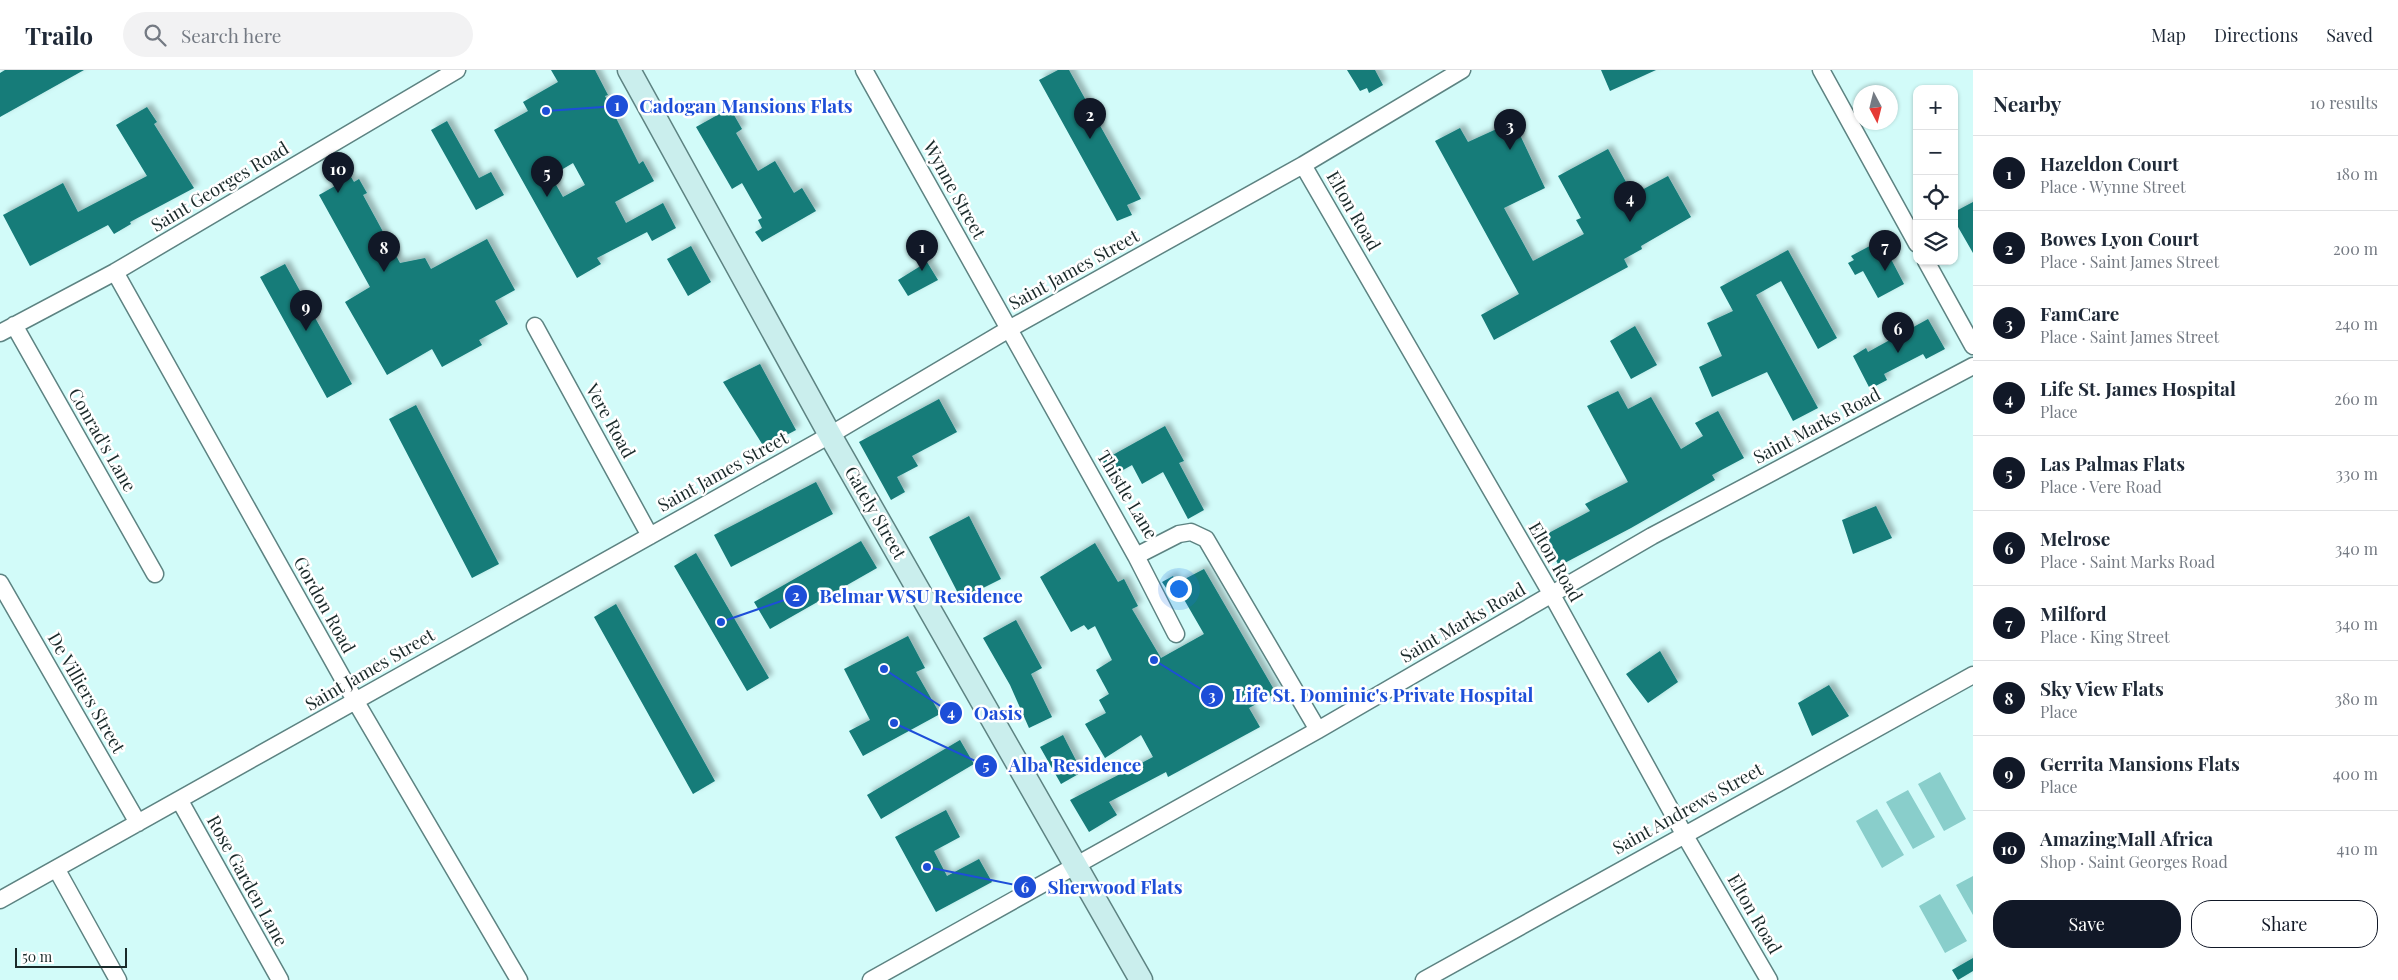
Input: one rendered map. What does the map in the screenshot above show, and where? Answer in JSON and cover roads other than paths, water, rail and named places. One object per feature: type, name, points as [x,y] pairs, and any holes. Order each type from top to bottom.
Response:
[{"type":"street","name":"Saint Georges Road","points":[[7,329],[115,272],[457,70]]},
{"type":"street","name":"Gately Street","points":[[628,70],[830,434],[1141,980]]},
{"type":"street","name":"Wynne Street","points":[[864,70],[1009,329]]},
{"type":"street","name":"Saint James Street","points":[[0,900],[180,801],[830,434],[1009,329],[1303,165],[1461,70]]},
{"type":"street","points":[[1821,70],[1913,237]]},
{"type":"street","name":"Elton Road","points":[[1303,165],[1552,595],[1684,834],[1769,980]]},
{"type":"street","points":[[1928,265],[1973,346]]},
{"type":"street","name":"Gordon Road","points":[[115,272],[356,702],[519,980]]},
{"type":"street","name":"Vere Road","points":[[535,326],[650,536]]},
{"type":"street","name":"Conrad's Lane","points":[[7,329],[155,574]]},
{"type":"street","name":"Thistle Lane","points":[[1009,329],[1136,556],[1179,534],[1191,532],[1206,539],[1318,730]]},
{"type":"street","name":"Saint Marks Road","points":[[871,980],[1318,730],[1652,536],[1973,366]]},
{"type":"street","points":[[1136,556],[1176,634]]},
{"type":"street","name":"De Villiers Street","points":[[0,583],[138,823]]},
{"type":"street","name":"Saint Andrews Street","points":[[1424,980],[1973,674]]},
{"type":"street","name":"Rose Garden Lane","points":[[180,801],[280,980]]},
{"type":"street","points":[[57,870],[118,980]]},
{"type":"place","name":"Cadogan Mansions Flats","points":[[546,111]]},
{"type":"place","name":"Bowes Lyon Court","points":[[1090,139]]},
{"type":"place","name":"FamCare","points":[[1510,150]]},
{"type":"place","name":"AmazingMall Africa","points":[[338,193]]},
{"type":"place","name":"Las Palmas Flats","points":[[547,197]]},
{"type":"place","name":"Life St. James Hospital","points":[[1630,222]]},
{"type":"place","name":"Hazeldon Court","points":[[922,271]]},
{"type":"place","name":"Milford","points":[[1885,271]]},
{"type":"place","name":"Sky View Flats","points":[[384,272]]},
{"type":"place","name":"Gerrita Mansions Flats","points":[[306,331]]},
{"type":"place","name":"Melrose","points":[[1898,353]]},
{"type":"place","name":"Belmar WSU Residence","points":[[721,622]]},
{"type":"place","name":"Life St. Dominic's Private Hospital","points":[[1154,660]]},
{"type":"place","name":"Oasis","points":[[884,669]]},
{"type":"place","name":"Alba Residence","points":[[894,723]]},
{"type":"place","name":"Sherwood Flats","points":[[927,867]]}]
